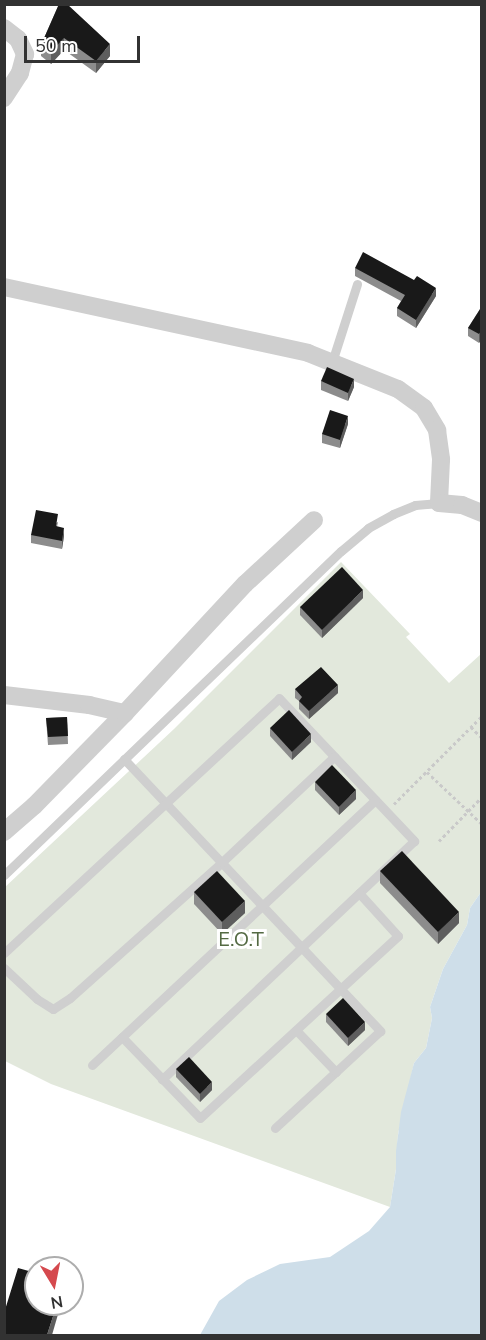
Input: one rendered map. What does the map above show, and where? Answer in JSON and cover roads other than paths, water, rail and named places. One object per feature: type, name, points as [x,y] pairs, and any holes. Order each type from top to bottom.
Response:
[{"type":"street","points":[[4,28],[18,39],[25,54],[20,73],[4,98]]},
{"type":"street","points":[[4,287],[269,344],[332,362],[398,389],[429,413],[440,445],[439,503],[467,506],[482,513]]},
{"type":"street","points":[[4,832],[28,812],[125,713],[232,597],[314,520]]},
{"type":"street","points":[[4,695],[89,705],[125,713]]},
{"type":"lane","points":[[332,362],[357,285]]},
{"type":"lane","points":[[4,875],[323,567],[368,528],[409,506],[439,503]]},
{"type":"lane","points":[[4,953],[279,698],[414,841],[162,1079]]},
{"type":"lane","points":[[4,968],[36,999],[53,1009],[70,998],[222,862],[334,757]]},
{"type":"lane","points":[[124,759],[380,1031],[275,1128]]},
{"type":"lane","points":[[92,1065],[375,800]]},
{"type":"lane","points":[[122,1037],[200,1118],[398,936],[359,893]]},
{"type":"lane","points":[[296,1030],[336,1072]]},
{"type":"park label","name":"E.O.T","points":[[241,939]]}]
